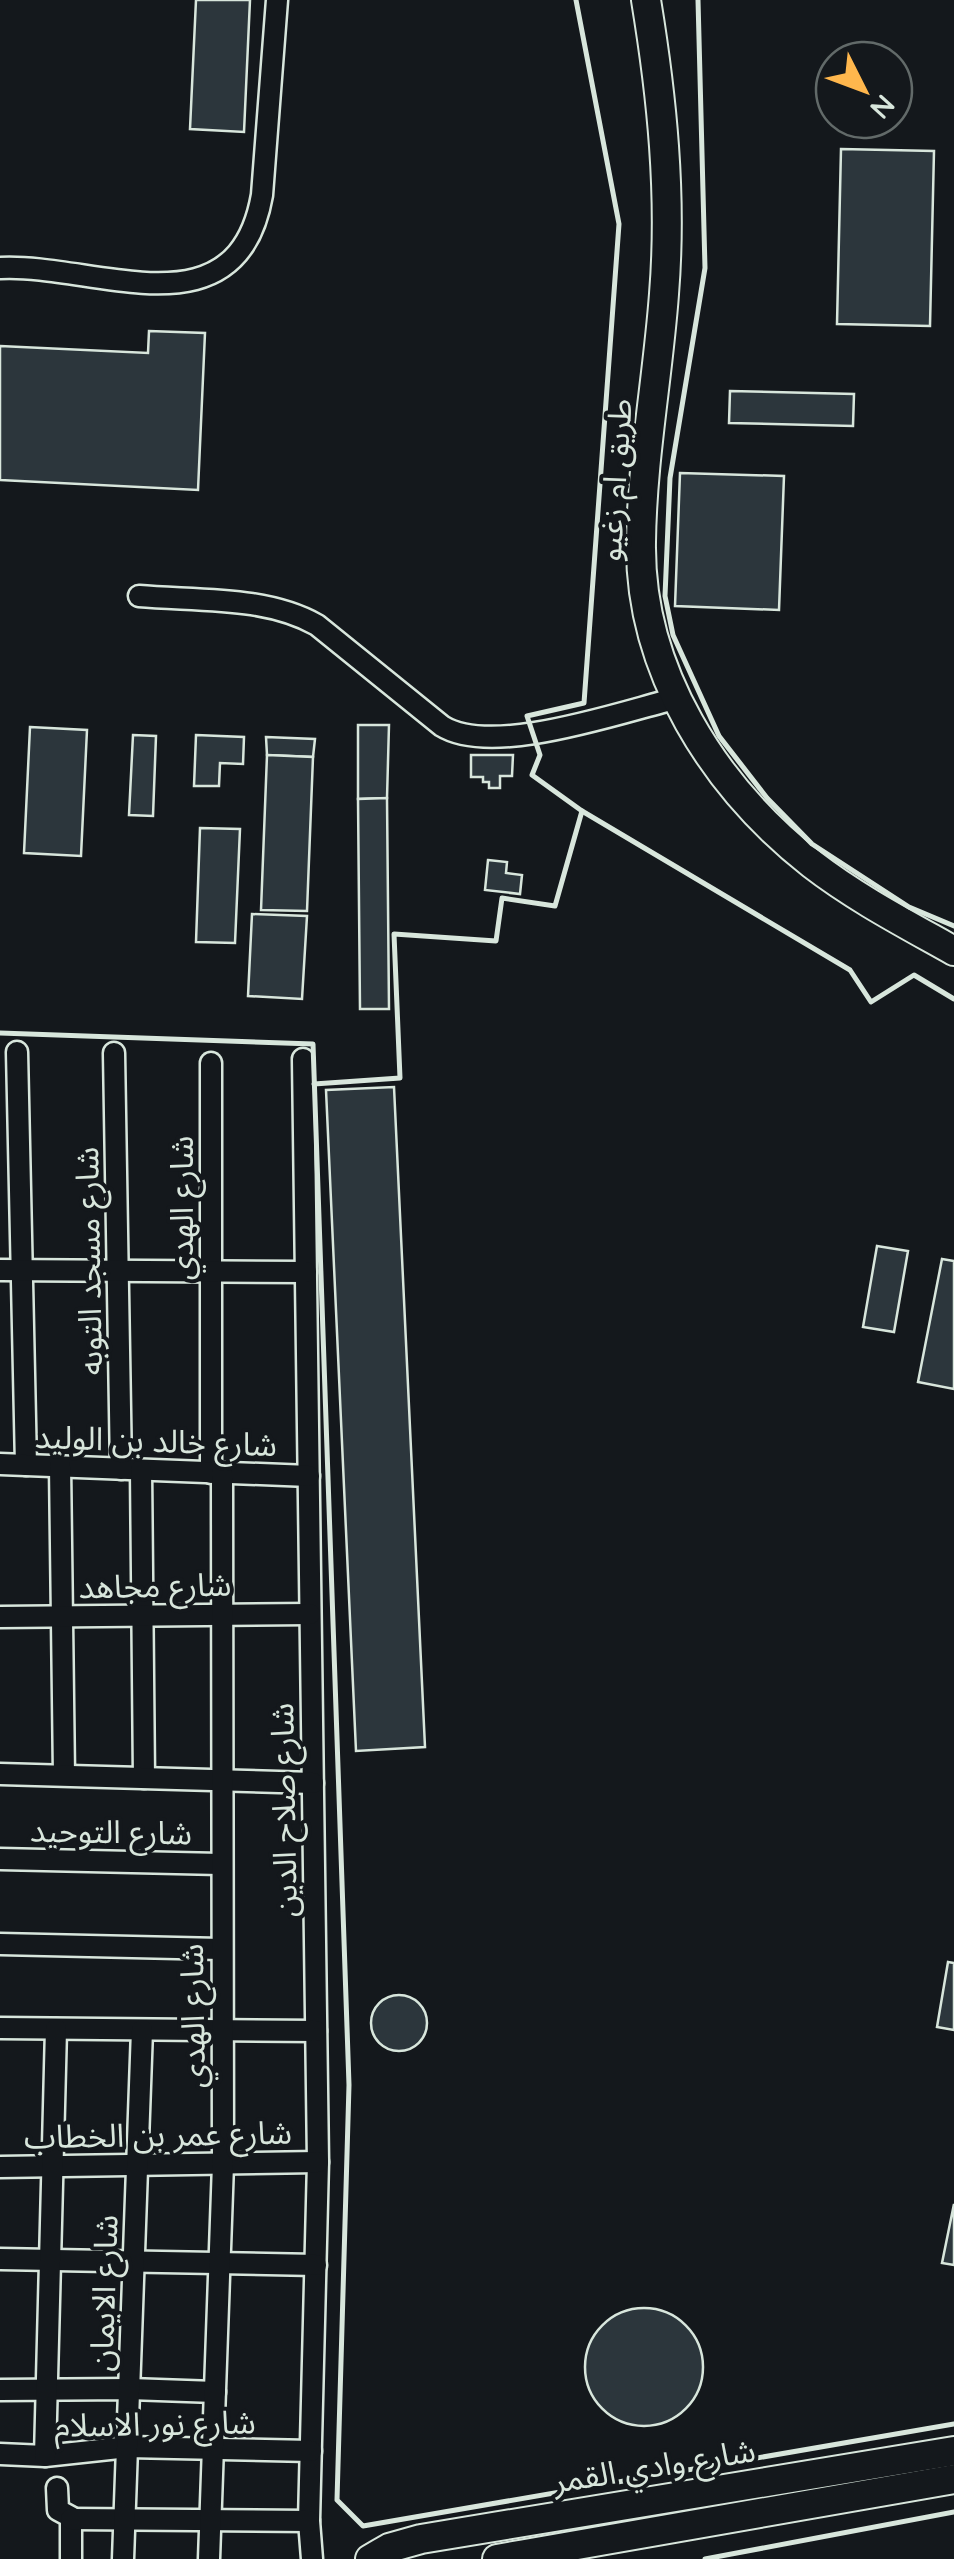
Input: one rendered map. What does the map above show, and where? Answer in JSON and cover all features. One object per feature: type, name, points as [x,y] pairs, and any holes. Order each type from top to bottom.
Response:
[{"type":"main road","name":"طريق ام زغيو","points":[[646,0],[661,92],[667,191],[665,290],[641,543],[644,596],[656,648],[674,699],[712,760],[759,815],[812,864],[872,905],[954,952]]},
{"type":"main road","name":"شارع وادي القمر","points":[[370,2559],[389,2548],[421,2539],[954,2451]]},
{"type":"main road","name":"شارع وادي القمر","points":[[497,2559],[954,2479]]},
{"type":"street","points":[[0,268],[35,268],[165,286],[211,274],[237,254],[254,226],[262,195],[277,0]]},
{"type":"street","points":[[140,596],[270,607],[301,616],[442,726],[466,736],[518,737],[674,699]]},
{"type":"street","points":[[17,1052],[26,1465]]},
{"type":"street","name":"شارع مسجد التوبه","points":[[114,1053],[118,1271],[142,1616],[144,1778]]},
{"type":"street","name":"شارع صلاح الدين","points":[[303,1060],[318,2162],[308,2521],[312,2559]]},
{"type":"street","name":"شارع الهدي","points":[[208,2559],[223,2164],[222,1614],[211,1272],[210,1064]]},
{"type":"street","points":[[0,1270],[306,1272]]},
{"type":"street","name":"شارع خالد بن الوليد","points":[[0,1464],[309,1476]]},
{"type":"street","points":[[60,1466],[64,1775]]},
{"type":"street","name":"شارع مجاهد","points":[[0,1617],[310,1614]]},
{"type":"street","points":[[0,1774],[313,1783]]},
{"type":"street","name":"شارع التوحيد","points":[[0,1858],[220,1864]]},
{"type":"street","points":[[0,1944],[221,1949]]},
{"type":"street","points":[[0,2028],[316,2031]]},
{"type":"street","points":[[46,2456],[56,2029]]},
{"type":"street","name":"شارع الايمان","points":[[123,2559],[142,2030]]},
{"type":"street","name":"شارع عمر بن الخطاب","points":[[0,2167],[318,2162]]},
{"type":"street","points":[[0,2259],[316,2265]]},
{"type":"street","points":[[0,2390],[215,2392]]},
{"type":"street","name":"شارع نور الاسلام","points":[[0,2454],[46,2456],[128,2447],[310,2451]]},
{"type":"street","points":[[57,2488],[58,2510],[71,2519],[71,2559]]},
{"type":"street","points":[[71,2519],[308,2521]]},
{"type":"building","points":[[196,0],[250,0],[244,132],[190,129]]},
{"type":"building","points":[[841,149],[934,151],[930,326],[837,324]]},
{"type":"building","points":[[149,331],[205,333],[198,490],[0,480],[0,346],[148,353]]},
{"type":"building","points":[[730,391],[854,394],[853,426],[729,423]]},
{"type":"building","points":[[680,473],[784,476],[779,610],[675,606]]},
{"type":"building","points":[[358,725],[389,725],[387,798],[358,799]]},
{"type":"building","points":[[30,727],[87,730],[81,856],[24,853]]},
{"type":"building","points":[[133,735],[156,736],[153,816],[129,815]]},
{"type":"building","points":[[196,735],[244,737],[243,764],[220,763],[219,786],[194,786]]},
{"type":"building","points":[[266,737],[315,739],[313,757],[267,755]]},
{"type":"building","points":[[267,755],[313,757],[307,911],[261,910]]},
{"type":"building","points":[[471,755],[513,755],[512,776],[500,776],[500,788],[489,788],[483,777],[471,777]]},
{"type":"building","points":[[387,798],[389,1009],[360,1009],[358,799]]},
{"type":"building","points":[[200,828],[240,829],[235,943],[196,942]]},
{"type":"building","points":[[488,860],[507,862],[506,873],[522,875],[520,894],[485,890]]},
{"type":"building","points":[[252,914],[307,916],[302,999],[248,996]]},
{"type":"building","points":[[394,1087],[425,1747],[356,1751],[326,1090]]},
{"type":"building","points":[[877,1246],[908,1251],[894,1332],[863,1327]]},
{"type":"building","points":[[942,1259],[954,1261],[954,1389],[918,1382]]},
{"type":"building","points":[[948,1962],[954,1963],[954,2030],[937,2027]]},
{"type":"building","points":[[399,1995],[419,2003],[427,2023],[419,2043],[399,2051],[379,2043],[371,2023],[379,2003]]},
{"type":"building","points":[[954,2204],[954,2265],[942,2263]]},
{"type":"building","points":[[644,2308],[667,2312],[686,2325],[699,2344],[703,2367],[699,2390],[686,2409],[667,2422],[644,2426],[621,2422],[602,2409],[589,2390],[585,2367],[589,2344],[602,2325],[621,2312]]},
{"type":"wall","points":[[576,0],[619,224],[584,703],[527,716],[540,755],[532,775],[582,811],[850,970],[871,1002],[914,975],[954,999]]},
{"type":"wall","points":[[698,0],[705,268],[670,478],[665,596],[673,635],[719,736],[767,798],[812,844],[909,907],[954,926]]},
{"type":"wall","points":[[314,1084],[400,1078],[394,934],[496,941],[502,898],[555,906],[582,811]]},
{"type":"wall","points":[[0,1033],[313,1044],[349,2085],[337,2500],[363,2526],[954,2424]]},
{"type":"wall","points":[[705,2559],[954,2512]]}]
